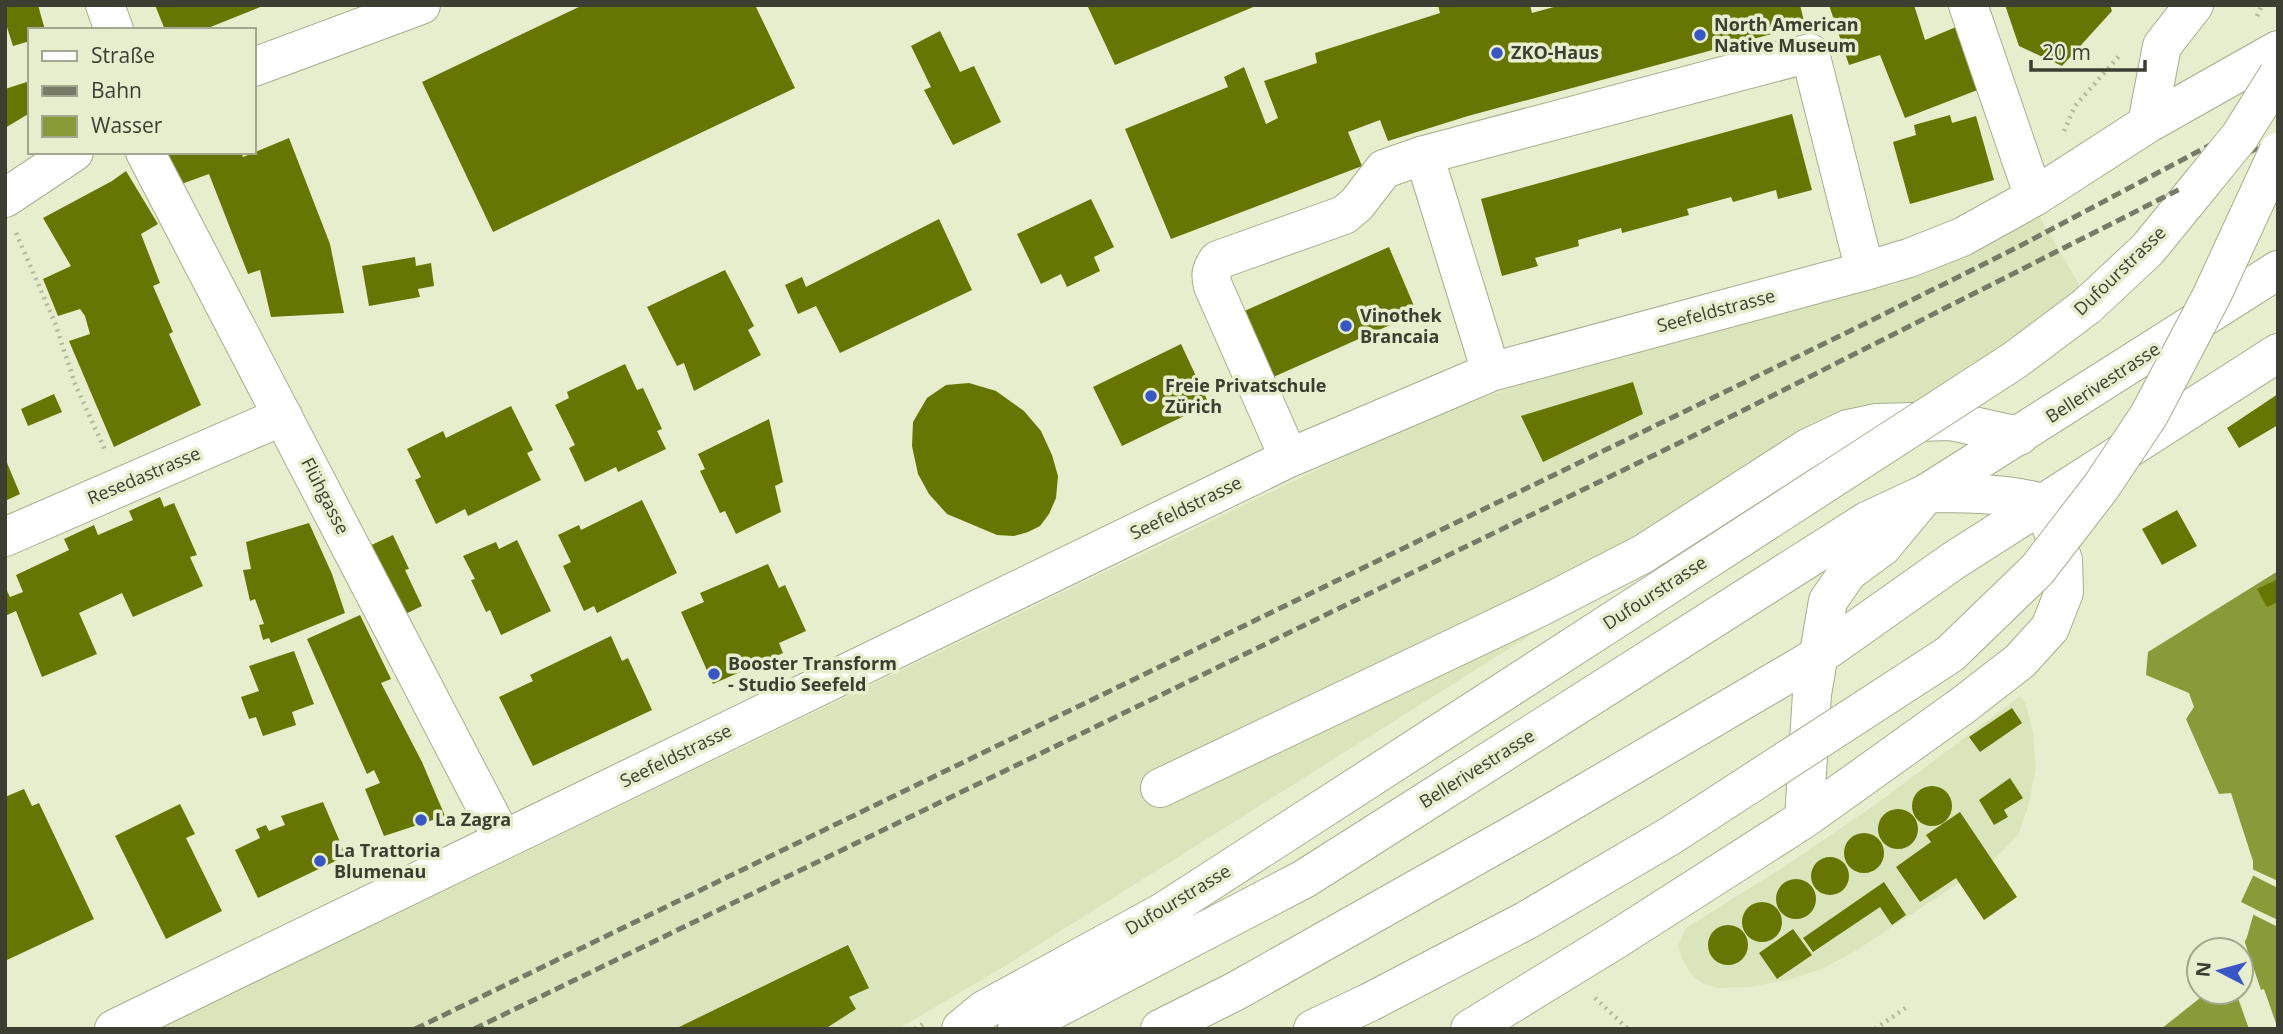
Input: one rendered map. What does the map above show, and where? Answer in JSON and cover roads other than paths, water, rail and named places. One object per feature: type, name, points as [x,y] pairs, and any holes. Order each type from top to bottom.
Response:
[{"type":"main road","points":[[106,5],[113,28]]},
{"type":"main road","points":[[256,66],[421,5]]},
{"type":"main road","points":[[1968,5],[2034,197]]},
{"type":"main road","points":[[2147,124],[2162,46],[2194,5]]},
{"type":"main road","name":"Seefeldstrasse","points":[[114,1029],[1289,458],[1492,372],[1865,271],[1909,258],[1962,237],[2034,197],[2147,124],[2278,50]]},
{"type":"main road","points":[[1289,458],[1213,286],[1210,278],[1212,268],[1218,260],[1344,215],[1357,204],[1384,169],[1424,155],[1810,53],[1865,271]]},
{"type":"main road","name":"Dufourstrasse","points":[[961,1029],[984,1010],[1163,912],[2015,360],[2087,306],[2148,248],[2240,136],[2278,75]]},
{"type":"main road","points":[[1313,1029],[1527,920],[1670,836],[1951,654],[2037,570],[2101,487],[2149,415],[2211,295],[2278,152]]},
{"type":"main road","points":[[9,210],[72,154]]},
{"type":"main road","name":"Flühgasse","points":[[146,154],[503,840]]},
{"type":"main road","points":[[1424,155],[1492,372]]},
{"type":"main road","name":"Bellerivestrasse","points":[[1017,1029],[1304,879],[1867,521],[1927,493],[2278,270]]},
{"type":"main road","points":[[1160,1029],[1234,992],[1541,819],[1820,654],[1953,561],[2278,353]]},
{"type":"main road","name":"Resedastrasse","points":[[5,537],[283,416]]},
{"type":"main road","points":[[1160,788],[1527,613],[1643,554],[1808,448],[1848,429],[1876,423],[1951,421],[2019,436]]},
{"type":"main road","name":"Bellerivestrasse","points":[[1927,493],[1990,493],[2018,496],[2043,503]]},
{"type":"main road","name":"Bellerivestrasse","points":[[1804,819],[1812,694],[1828,601],[1848,572],[1882,547],[1927,493]]},
{"type":"main road","points":[[1470,1029],[1804,819],[2020,661],[2050,628],[2064,592],[2063,561],[2043,503]]},
{"type":"water","points":[[2278,571],[2278,1029],[2161,1029],[2190,1006],[2255,1006],[2255,936],[2247,936],[2255,909],[2241,902],[2253,876],[2253,861],[2231,793],[2219,794],[2186,719],[2194,707],[2189,693],[2146,675],[2148,652]]},
{"type":"railway","points":[[415,1029],[1850,331],[2016,248],[2278,109]]},
{"type":"railway","points":[[474,1029],[1679,443],[2278,137]]},
{"type":"place","name":"North American Native Museum","points":[[1700,35]]},
{"type":"place","name":"ZKO-Haus","points":[[1497,53]]},
{"type":"place","name":"Vinothek Brancaia","points":[[1346,326]]},
{"type":"place","name":"Freie Privatschule Zürich","points":[[1151,396]]},
{"type":"place","name":"Booster Transform - Studio Seefeld","points":[[714,674]]},
{"type":"place","name":"La Zagra","points":[[421,820]]},
{"type":"place","name":"La Trattoria Blumenau","points":[[320,861]]}]
